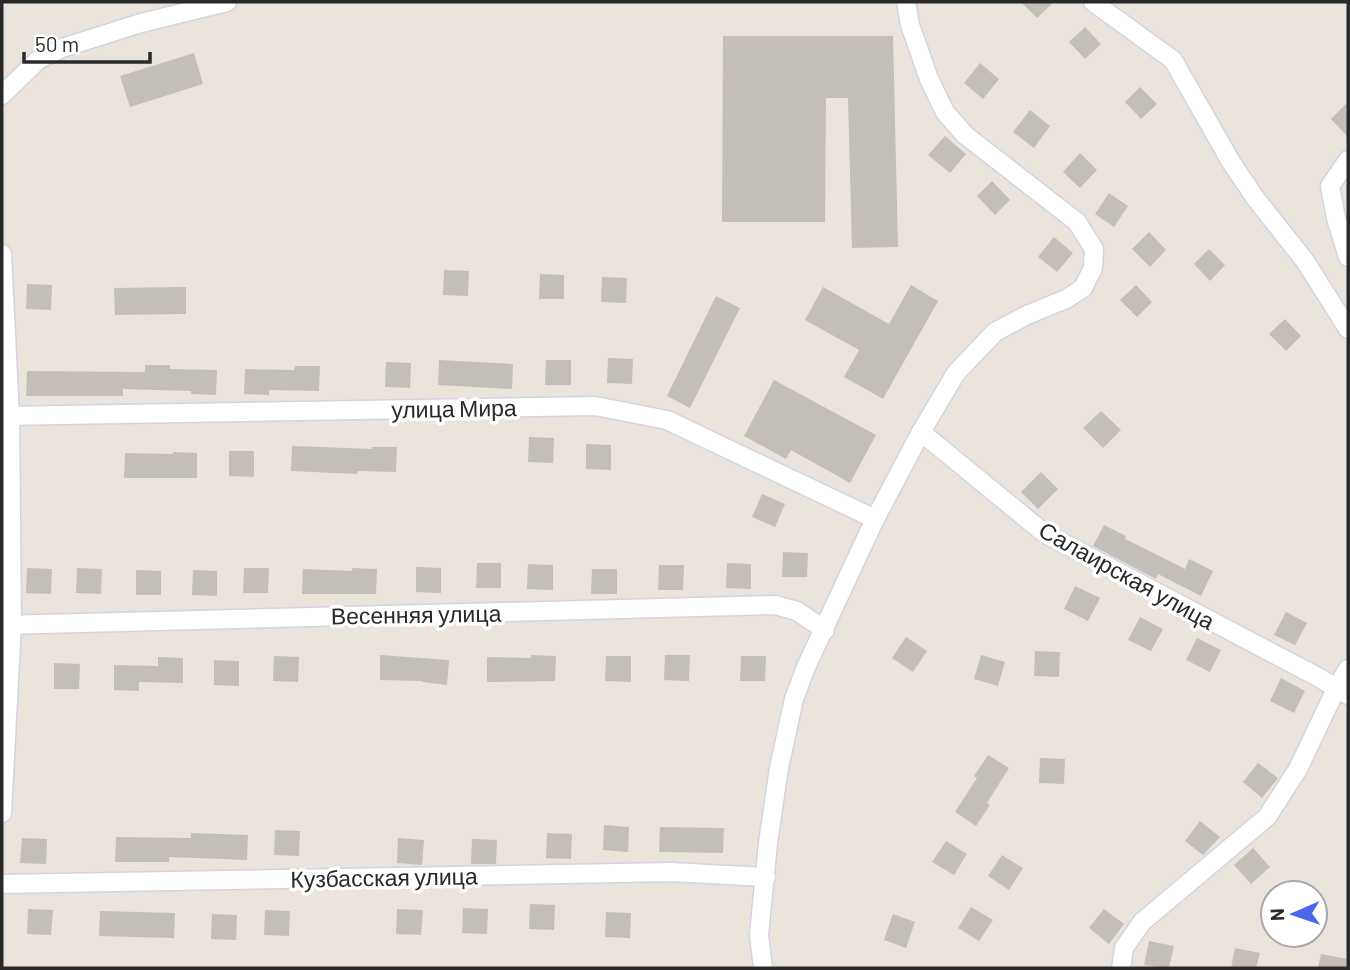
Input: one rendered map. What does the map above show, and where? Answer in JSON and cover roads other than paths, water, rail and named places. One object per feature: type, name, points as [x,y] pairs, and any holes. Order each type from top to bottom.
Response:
[{"type":"street","points":[[2,95],[38,60],[62,48],[141,23],[228,2]]},
{"type":"street","points":[[763,968],[759,935],[779,768],[794,699],[806,667],[875,519],[920,432],[956,373],[995,332],[1027,314],[1066,299],[1083,288],[1093,268],[1094,249],[1077,222],[965,135],[944,112],[910,25],[906,2]]},
{"type":"street","points":[[1094,2],[1172,60],[1243,181],[1305,261],[1348,329]]},
{"type":"street","points":[[1348,160],[1330,186],[1348,257]]},
{"type":"street","points":[[2,254],[7,625],[2,813]]},
{"type":"street","name":"улица Мира","points":[[6,416],[595,406],[667,420],[875,519]]},
{"type":"street","name":"Салаирская улица","points":[[920,432],[1044,533],[1342,692]]},
{"type":"street","name":"Весенняя улица","points":[[7,625],[775,605],[797,611],[825,629]]},
{"type":"street","points":[[1121,968],[1124,948],[1142,922],[1267,817],[1342,692],[1348,669]]},
{"type":"street","name":"Кузбасская улица","points":[[2,884],[672,872],[766,877]]}]
